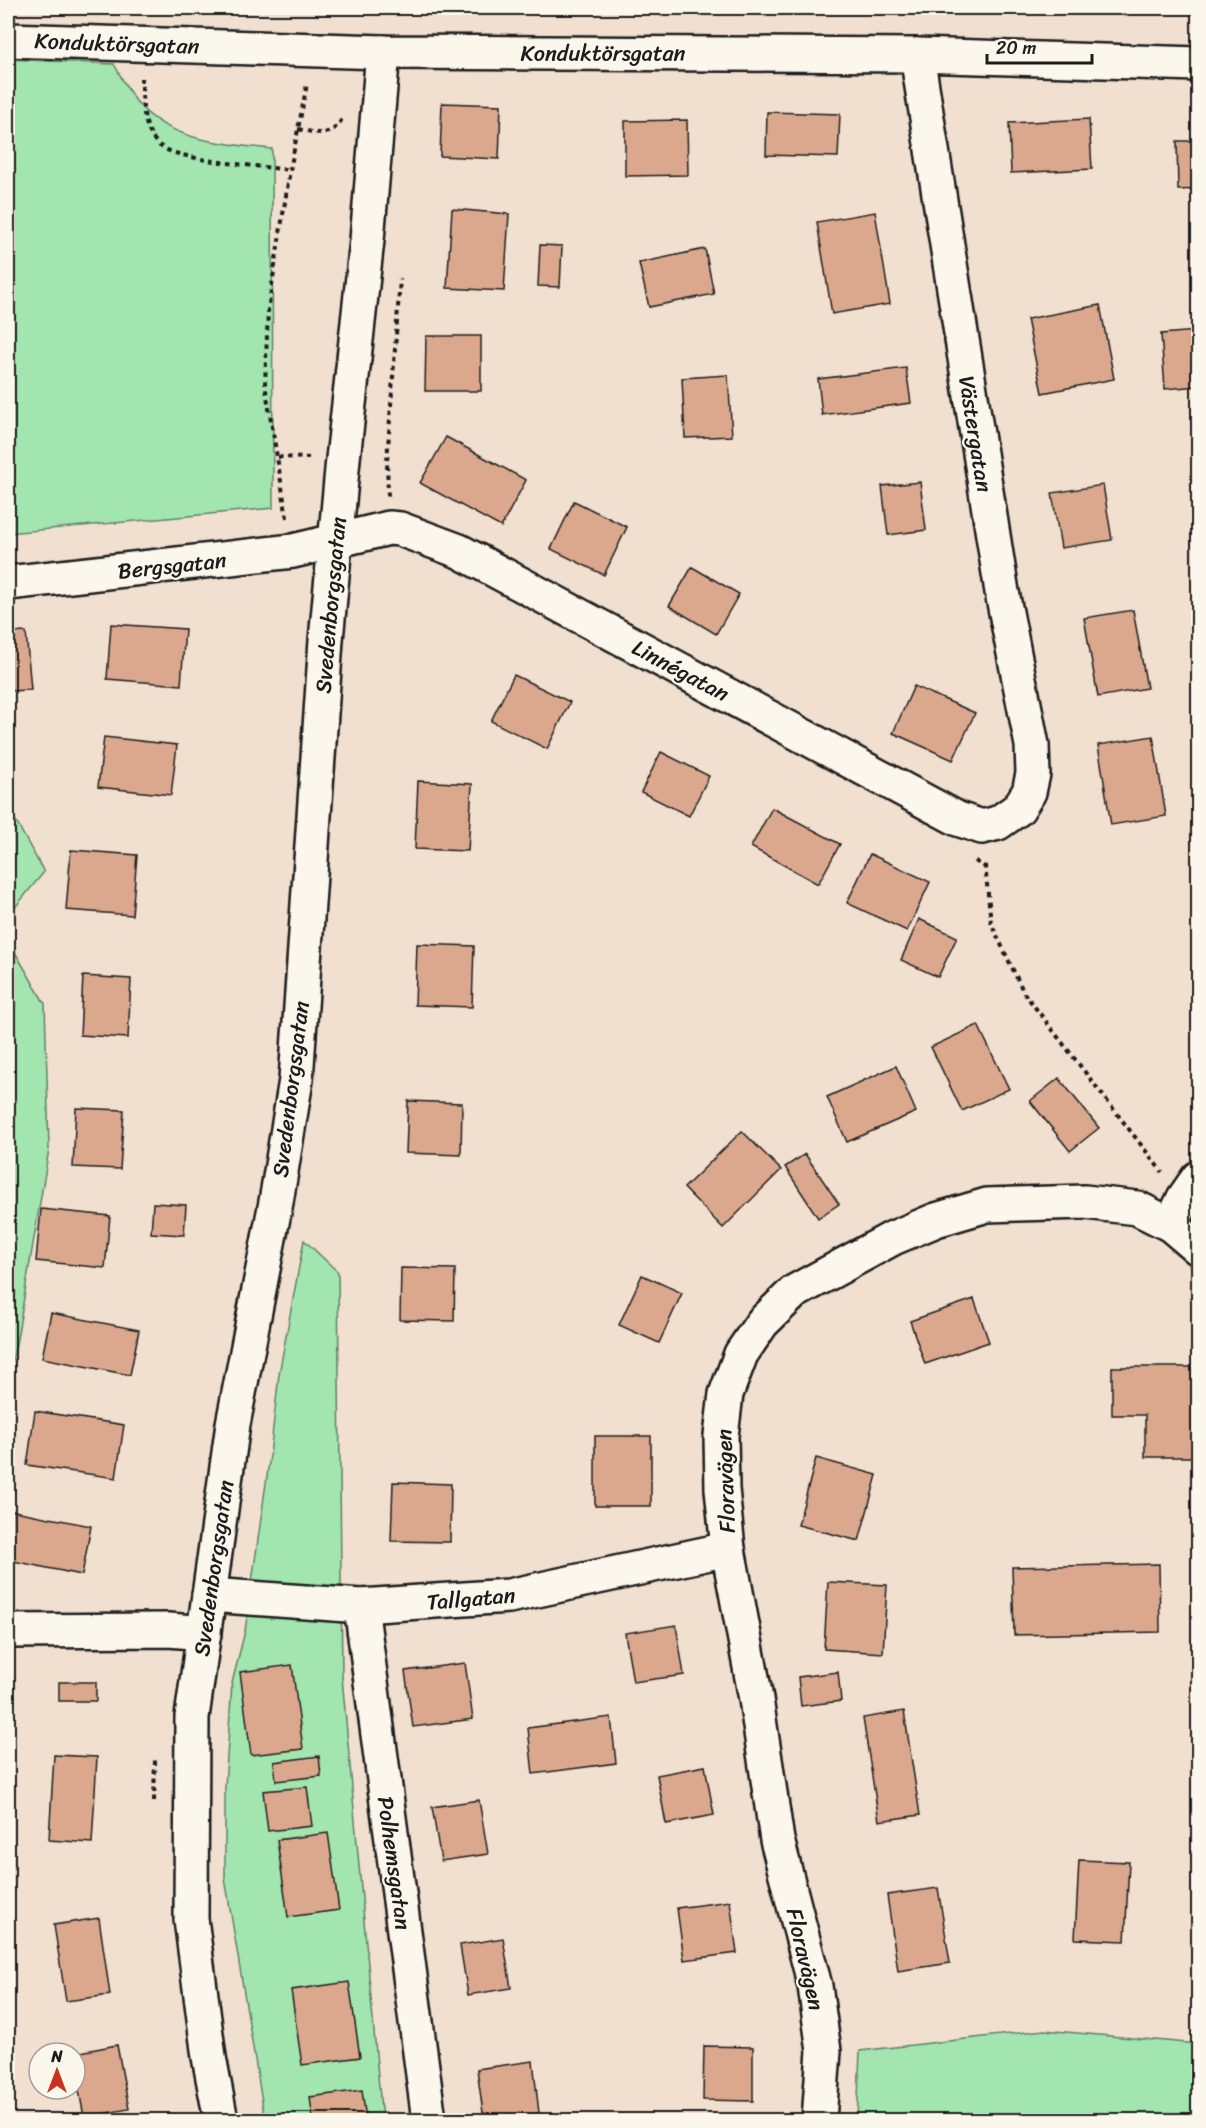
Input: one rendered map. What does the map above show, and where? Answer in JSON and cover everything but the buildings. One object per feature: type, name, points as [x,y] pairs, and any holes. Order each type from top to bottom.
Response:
[{"type":"street","name":"Konduktörsgatan","points":[[8,40],[383,52],[917,55],[1198,64]]},
{"type":"street","name":"Svedenborgsgatan","points":[[221,2121],[209,2057],[191,1919],[192,1717],[233,1424],[276,1202],[296,1080],[326,640],[343,459],[368,240],[383,52]]},
{"type":"street","name":"Västergatan","points":[[917,55],[1002,591],[1032,745],[1033,774],[1029,792],[1018,809],[998,823],[982,827]]},
{"type":"street","name":"Linnégatan","points":[[336,542],[389,528],[399,529],[459,551],[958,819],[982,827]]},
{"type":"street","name":"Bergsgatan","points":[[8,583],[293,551],[336,542]]},
{"type":"street","name":"Floravägen","points":[[819,2121],[824,2051],[815,1986],[777,1840],[756,1699],[728,1549],[722,1478],[722,1436],[726,1394],[741,1354],[762,1323],[794,1293],[893,1238],[936,1220],[987,1205],[1085,1202],[1137,1208],[1185,1201],[1198,1248]]},
{"type":"street","name":"Tallgatan","points":[[209,1595],[361,1606],[509,1596],[728,1549]]},
{"type":"street","name":"Polhemsgatan","points":[[361,1606],[429,2121]]},
{"type":"street","points":[[8,1631],[169,1630],[204,1633]]},
{"type":"path","points":[[309,77],[290,170],[268,310],[265,384],[278,457],[313,458]]},
{"type":"path","points":[[131,80],[142,80],[142,108],[145,119],[161,147],[179,156],[290,170]]},
{"type":"path","points":[[298,129],[331,132],[342,118]]},
{"type":"path","points":[[387,493],[387,461],[400,277]]},
{"type":"path","points":[[982,827],[991,923],[1024,993],[1143,1151],[1185,1201]]},
{"type":"green space","points":[[8,59],[114,64],[137,103],[154,119],[169,128],[220,143],[272,149],[273,508],[8,533]]},
{"type":"green space","points":[[8,807],[44,872],[8,916]]},
{"type":"green space","points":[[8,940],[45,1004],[49,1149],[8,1381]]},
{"type":"green space","points":[[304,1240],[338,1272],[342,1677],[382,2120],[265,2120],[225,1878],[225,1787],[232,1683],[245,1631],[279,1374]]},
{"type":"green space","points":[[1044,2030],[1198,2044],[1198,2120],[857,2120],[860,2051]]}]
